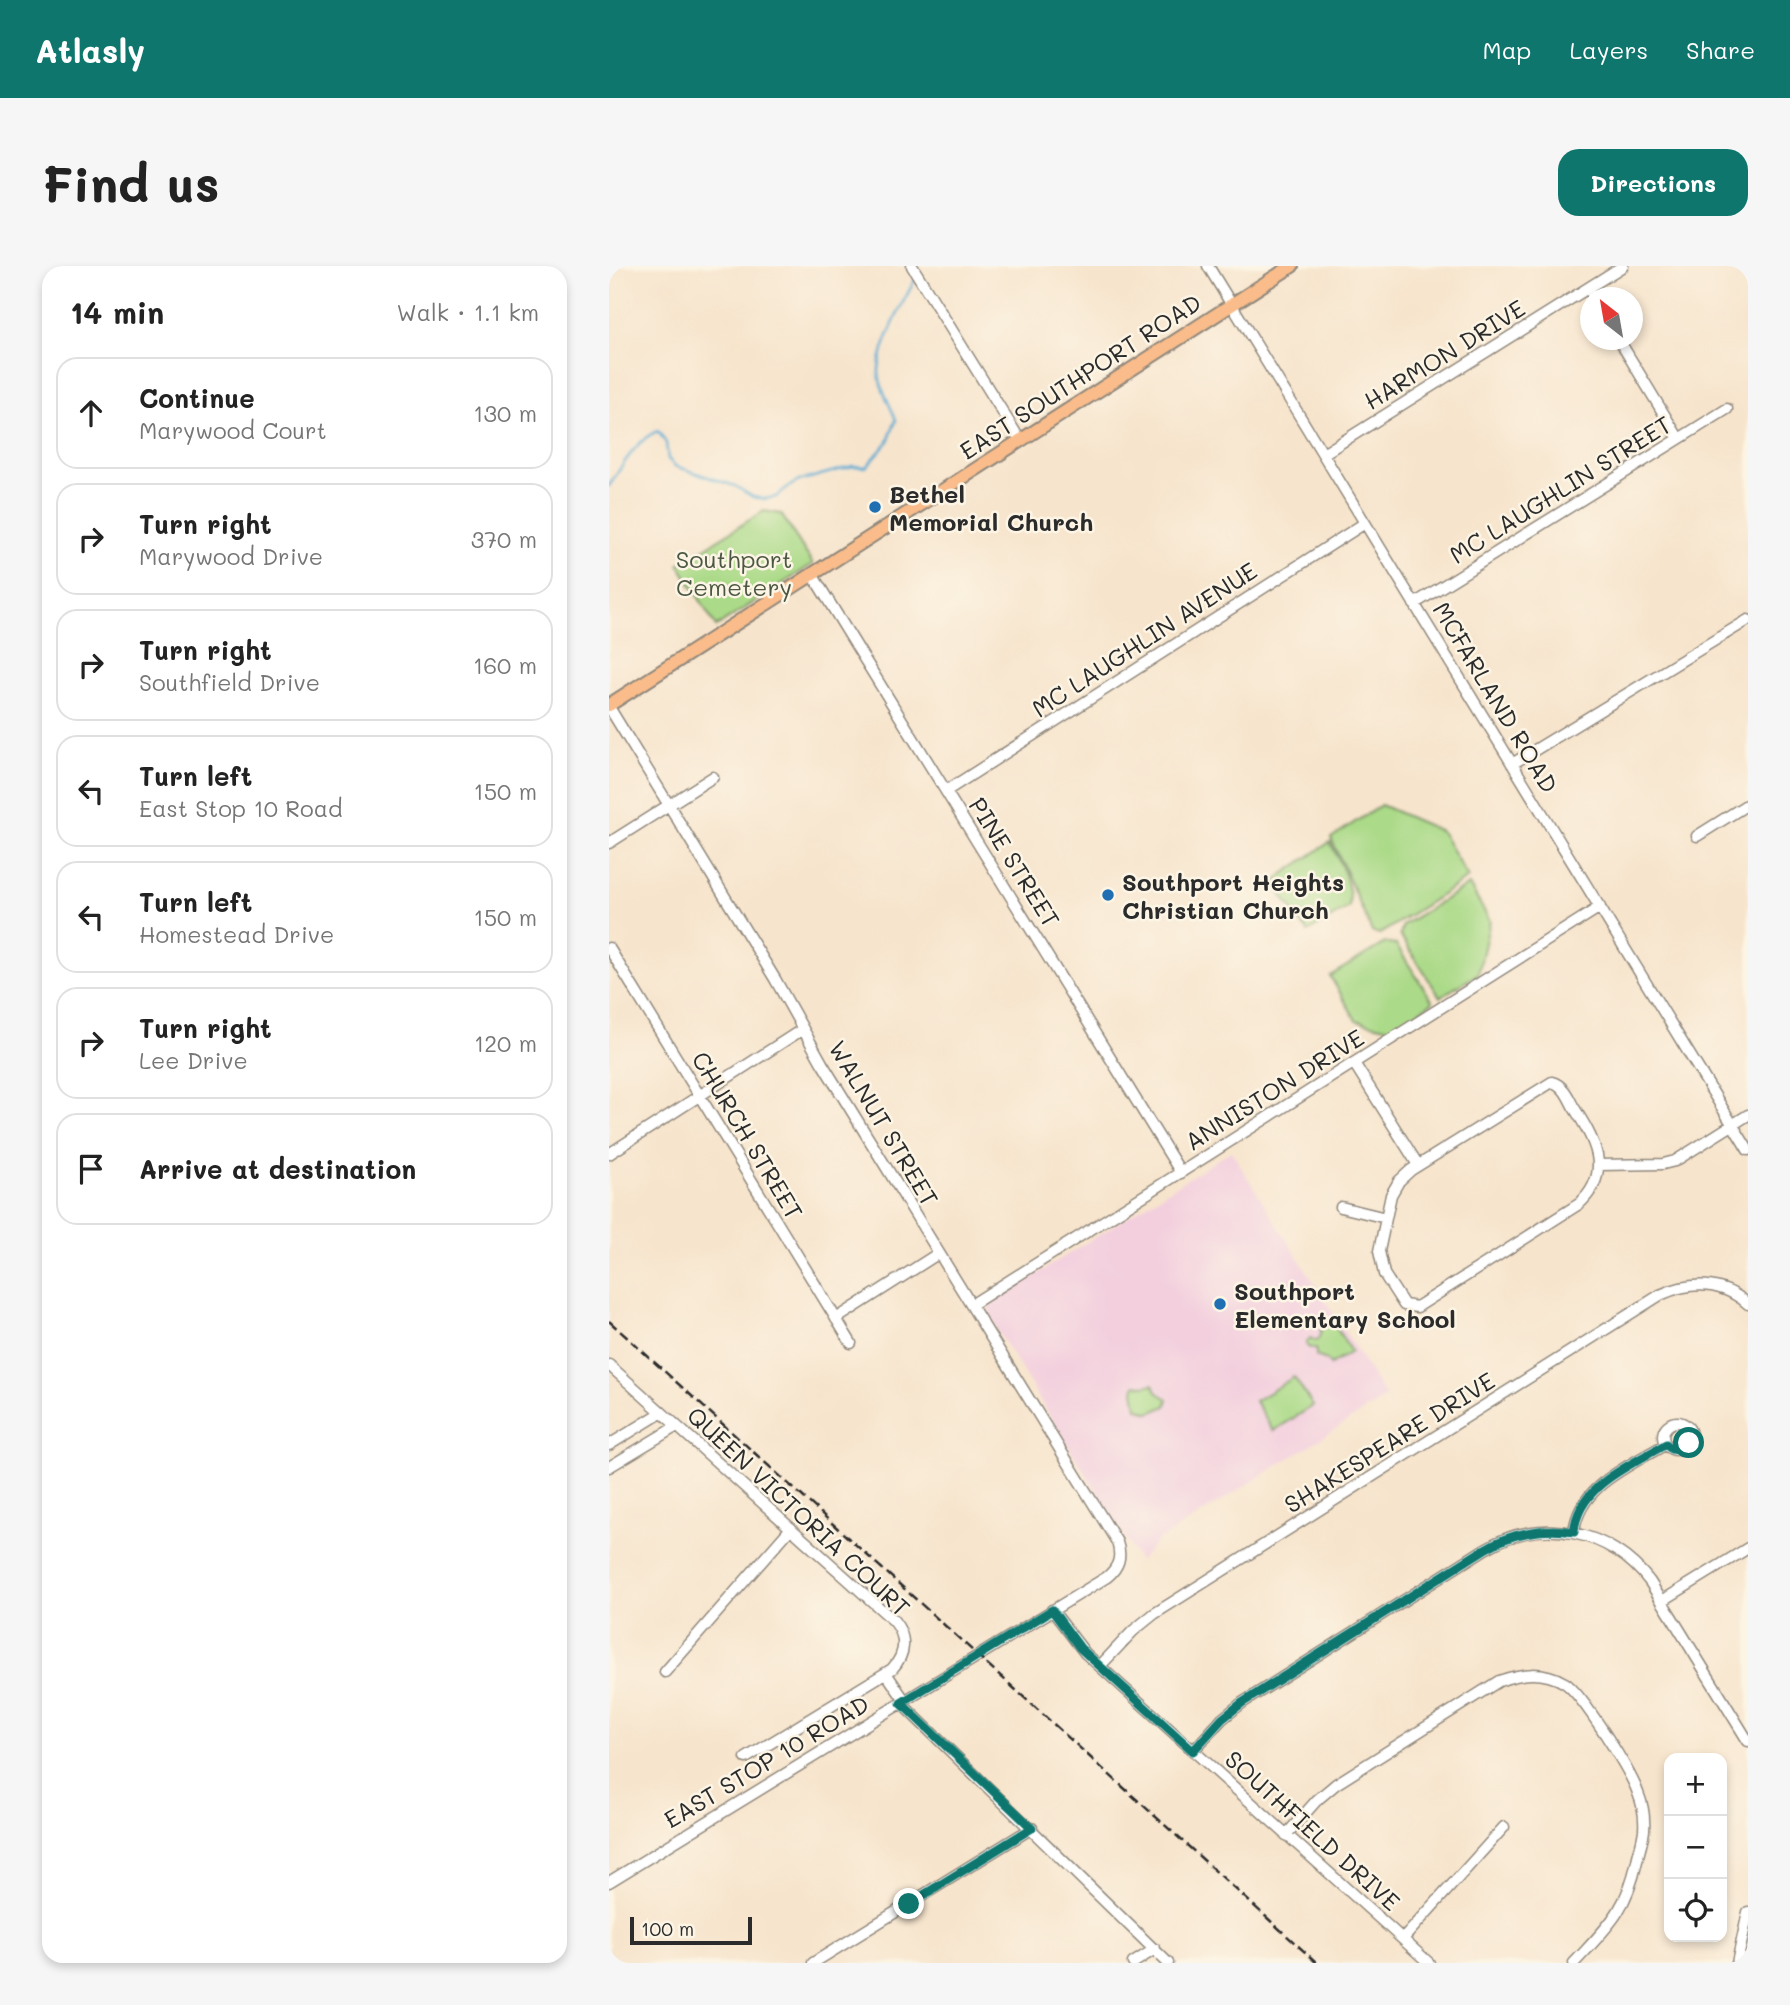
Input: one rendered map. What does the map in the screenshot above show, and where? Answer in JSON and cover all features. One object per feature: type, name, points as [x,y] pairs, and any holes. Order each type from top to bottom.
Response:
[{"type":"main road","name":"EAST SOUTHPORT ROAD","points":[[609,706],[1292,266]]},
{"type":"street","points":[[912,266],[1020,440]]},
{"type":"street","name":"MCFARLAND ROAD","points":[[1208,266],[1748,1150]]},
{"type":"street","name":"HARMON DRIVE","points":[[1598,287],[1623,266]]},
{"type":"street","name":"HARMON DRIVE","points":[[1323,454],[1580,300]]},
{"type":"street","points":[[1625,350],[1679,439]]},
{"type":"street","name":"MC LAUGHLIN STREET","points":[[1414,604],[1727,409]]},
{"type":"street","name":"MC LAUGHLIN AVENUE","points":[[946,791],[1365,523]]},
{"type":"street","name":"PINE STREET","points":[[812,574],[1181,1173]]},
{"type":"street","points":[[1512,764],[1748,620]]},
{"type":"street","name":"WALNUT STREET","points":[[609,706],[1117,1542],[1119,1562]]},
{"type":"street","points":[[609,843],[713,778]]},
{"type":"street","points":[[1697,836],[1748,804]]},
{"type":"street","name":"ANNISTON DRIVE","points":[[971,1305],[1600,907]]},
{"type":"street","name":"CHURCH STREET","points":[[609,948],[851,1343]]},
{"type":"street","points":[[609,1154],[803,1029]]},
{"type":"street","points":[[1354,1063],[1418,1165]]},
{"type":"street","points":[[1548,1083],[1562,1087],[1591,1136],[1598,1165],[1592,1189],[1579,1204],[1417,1307],[1401,1303],[1381,1267],[1379,1248],[1395,1188],[1408,1172],[1548,1083]]},
{"type":"street","points":[[1598,1165],[1663,1164],[1675,1161],[1748,1115]]},
{"type":"street","points":[[1341,1207],[1386,1218]]},
{"type":"street","points":[[836,1319],[939,1253]]},
{"type":"street","name":"SHAKESPEARE DRIVE","points":[[1100,1666],[1154,1614],[1660,1294],[1700,1284],[1733,1293],[1748,1304]]},
{"type":"street","name":"QUEEN VICTORIA COURT","points":[[609,1364],[899,1628],[904,1643],[902,1656],[886,1673]]},
{"type":"street","points":[[609,1445],[661,1413]]},
{"type":"street","points":[[609,1467],[677,1426]]},
{"type":"street","points":[[1574,1532],[1581,1507],[1597,1486],[1666,1444]]},
{"type":"street","points":[[665,1672],[791,1528]]},
{"type":"street","points":[[1193,1751],[1222,1719],[1242,1703],[1491,1545],[1534,1531],[1559,1530],[1603,1542],[1627,1558],[1644,1574],[1748,1741]]},
{"type":"street","points":[[1662,1601],[1748,1548]]},
{"type":"street","name":"EAST STOP 10 ROAD","points":[[609,1882],[1107,1577],[1119,1562]]},
{"type":"street","name":"SOUTHFIELD DRIVE","points":[[1052,1610],[1073,1640],[1100,1666],[1429,1963]]},
{"type":"street","points":[[745,1758],[886,1673],[903,1702],[1168,1963]]},
{"type":"street","points":[[1286,1835],[1317,1800],[1336,1784],[1499,1681],[1532,1674],[1565,1683],[1577,1693],[1633,1781],[1643,1807],[1643,1834],[1625,1902],[1612,1921],[1574,1963]]},
{"type":"street","points":[[1403,1939],[1504,1827]]},
{"type":"street","points":[[813,1963],[1032,1828]]},
{"type":"street","points":[[1737,1963],[1748,1912]]},
{"type":"street","points":[[1133,1963],[1155,1950]]},
{"type":"shaded area","points":[[1231,1151],[1386,1397],[1158,1541],[1139,1561],[989,1317],[988,1305]]},
{"type":"green space","name":"Southport Cemetery","points":[[764,511],[781,514],[813,564],[716,627],[679,564]]},
{"type":"green space","points":[[1381,805],[1441,831],[1468,878],[1380,934],[1372,932],[1331,838]]},
{"type":"green space","points":[[1330,842],[1347,881],[1349,907],[1308,932],[1276,887],[1279,877]]},
{"type":"green space","points":[[1469,885],[1490,921],[1478,974],[1440,997],[1400,935],[1403,925]]},
{"type":"green space","points":[[1385,943],[1396,945],[1433,1002],[1393,1029],[1356,1020],[1330,976]]},
{"type":"green space","points":[[1331,1319],[1351,1352],[1330,1365],[1327,1360],[1316,1356],[1316,1349],[1306,1344],[1310,1338],[1316,1341],[1319,1338],[1322,1325]]},
{"type":"green space","points":[[1294,1377],[1313,1406],[1273,1431],[1255,1401]]},
{"type":"green space","points":[[1136,1384],[1153,1384],[1158,1393],[1168,1399],[1166,1406],[1150,1413],[1137,1408],[1134,1390]]},
{"type":"waterway","points":[[609,486],[636,447],[658,431],[666,443],[668,459],[675,466],[735,486],[753,497],[764,499],[776,497],[799,481],[853,466],[866,467],[888,442],[896,420],[881,386],[880,364],[892,326],[916,278]]},
{"type":"railway","points":[[609,1321],[1317,1963]]},
{"type":"place","name":"Bethel Memorial Church","points":[[875,507]]},
{"type":"place","name":"Southport Heights Christian Church","points":[[1108,895]]},
{"type":"place","name":"Southport Elementary School","points":[[1220,1304]]},
{"type":"route","points":[[909,1904],[1032,1828],[901,1703],[1052,1610],[1080,1648],[1193,1751],[1233,1709],[1485,1549],[1512,1536],[1530,1532],[1574,1532],[1581,1507],[1597,1486],[1666,1444],[1671,1449],[1678,1450],[1689,1443]]}]
